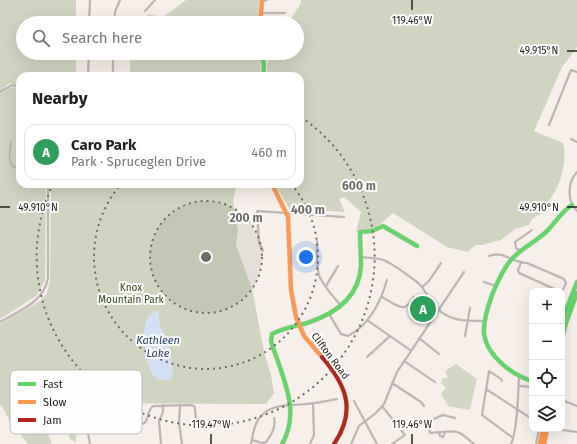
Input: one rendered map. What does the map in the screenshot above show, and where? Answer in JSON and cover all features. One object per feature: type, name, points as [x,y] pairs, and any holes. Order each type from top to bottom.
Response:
[{"type":"street","points":[[89,16],[90,0]]},
{"type":"street","points":[[115,16],[120,0]]},
{"type":"street","points":[[145,11],[155,0]]},
{"type":"street","points":[[261,16],[262,0],[268,0]]},
{"type":"street","points":[[261,13],[285,13]]},
{"type":"street","points":[[88,72],[89,60]]},
{"type":"street","points":[[113,72],[114,60]]},
{"type":"street","points":[[263,60],[263,72]]},
{"type":"street","points":[[549,125],[571,70],[577,72]]},
{"type":"street","points":[[0,92],[12,85],[16,86]]},
{"type":"street","points":[[571,139],[577,142]]},
{"type":"street","points":[[11,142],[11,165],[15,168],[16,167]]},
{"type":"street","points":[[577,172],[571,181],[569,191],[570,201],[577,211]]},
{"type":"street","points":[[0,322],[36,300],[43,293],[46,286],[48,278],[48,188]]},
{"type":"street","name":"Clifton Road","points":[[274,188],[287,213],[289,227],[289,278],[295,314],[305,337],[341,380],[345,393],[347,403],[346,417],[343,429],[334,444]]},
{"type":"street","points":[[529,380],[519,376],[493,355],[487,344],[484,333],[484,321],[500,276],[512,260],[547,230],[560,213],[572,205]]},
{"type":"street","points":[[263,251],[259,242],[257,211],[344,217]]},
{"type":"street","points":[[282,444],[290,427],[290,405],[288,394],[271,341],[272,334],[329,314],[337,310],[351,295],[358,282],[362,257],[359,244],[360,232],[376,230],[383,226],[418,246]]},
{"type":"street","points":[[521,251],[516,248],[515,242],[532,230]]},
{"type":"street","points":[[318,241],[319,275],[341,306]]},
{"type":"street","points":[[489,256],[498,254],[521,263],[527,263],[564,279],[566,283],[564,288]]},
{"type":"street","points":[[362,257],[389,262],[420,284],[438,310],[453,318],[484,321]]},
{"type":"street","points":[[422,287],[429,281],[441,263]]},
{"type":"street","points":[[521,263],[518,270],[520,274],[553,288]]},
{"type":"street","points":[[326,286],[338,266]]},
{"type":"street","points":[[351,444],[357,429],[382,406],[388,395],[396,372],[464,272]]},
{"type":"street","points":[[329,314],[341,334],[344,336],[352,334],[368,320],[382,297],[387,280]]},
{"type":"street","points":[[484,282],[496,286]]},
{"type":"street","points":[[565,313],[577,282]]},
{"type":"street","points":[[565,327],[577,292]]},
{"type":"street","points":[[382,297],[404,307],[407,306],[414,297]]},
{"type":"street","points":[[465,336],[470,308]]},
{"type":"street","points":[[368,320],[410,351]]},
{"type":"street","points":[[367,357],[390,336]]},
{"type":"street","points":[[418,338],[439,354]]},
{"type":"street","points":[[404,361],[435,382]]},
{"type":"street","points":[[502,381],[489,371],[482,415],[513,438]]},
{"type":"street","points":[[511,444],[517,408],[519,376]]},
{"type":"street","points":[[392,383],[421,402],[424,406]]},
{"type":"street","points":[[520,386],[529,387]]},
{"type":"street","points":[[486,388],[529,417]]},
{"type":"street","points":[[250,444],[255,425],[264,412],[272,408],[337,399]]},
{"type":"street","points":[[354,401],[377,444]]},
{"type":"street","points":[[565,401],[577,406]]},
{"type":"street","points":[[310,444],[314,435],[313,403]]},
{"type":"street","points":[[161,444],[159,421],[163,412],[163,405]]},
{"type":"street","points":[[142,424],[145,423],[149,418],[149,412],[152,407],[163,405],[194,406],[196,422]]},
{"type":"street","points":[[180,406],[179,423],[182,444]]},
{"type":"street","points":[[382,406],[405,435],[392,444]]},
{"type":"street","points":[[455,418],[443,415],[427,422],[430,433],[457,431],[474,444]]},
{"type":"street","points":[[252,440],[262,443],[266,442],[273,433],[275,427],[274,418]]},
{"type":"street","points":[[565,430],[577,432]]},
{"type":"street","points":[[439,432],[441,437],[444,436],[445,432]]},
{"type":"street","points":[[536,444],[538,432]]},
{"type":"street","points":[[540,444],[542,432]]},
{"type":"street","points":[[544,444],[546,432]]},
{"type":"street","points":[[88,434],[90,444]]},
{"type":"green space","points":[[0,0],[76,0],[76,16],[16,16],[16,60],[76,60],[76,72],[16,72],[16,85],[10,83],[0,91]]},
{"type":"green space","points":[[186,0],[259,0],[258,16],[165,16]]},
{"type":"green space","points":[[301,0],[577,0],[577,47],[562,67],[534,131],[563,143],[564,147],[564,162],[561,176],[548,204],[546,212],[532,220],[529,225],[515,229],[501,240],[482,245],[475,245],[468,252],[447,247],[393,213],[373,230],[356,232],[361,212],[344,197],[339,199],[345,212],[290,210],[277,188],[304,188],[304,72],[267,72],[268,60],[304,60],[304,16],[293,16],[301,3]]},
{"type":"green space","points":[[130,60],[261,61],[260,72],[130,72]]},
{"type":"green space","points":[[14,87],[16,89],[16,188],[46,188],[45,281],[36,296],[0,319],[0,94],[8,88]]},
{"type":"green space","name":"Knox Mountain Park","points":[[51,188],[236,188],[233,201],[238,231],[236,245],[252,288],[264,352],[271,375],[274,393],[266,404],[142,403],[142,370],[10,370],[10,422],[2,406],[0,405],[0,324],[40,301],[47,293],[50,280]]},
{"type":"green space","points":[[416,298],[429,303],[434,310],[429,319],[410,307]]},
{"type":"green space","points":[[456,364],[477,379],[470,410],[448,406],[441,394],[446,388],[441,383],[443,378],[448,378],[445,371]]},
{"type":"green space","name":"Knox Mountain Park","points":[[20,434],[48,434],[52,444],[28,444]]},
{"type":"green space","name":"Knox Mountain Park","points":[[68,434],[76,434],[76,442],[70,439]]},
{"type":"water","name":"Kathleen Lake","points":[[155,311],[159,311],[161,329],[169,341],[173,372],[170,380],[158,380],[155,378],[149,367],[147,359],[144,330],[149,315]]},
{"type":"traffic: fast","points":[[263,60],[263,72]]},
{"type":"traffic: fast","points":[[529,380],[516,374],[502,364],[490,350],[484,334],[486,314],[502,272],[508,264],[519,252],[547,231],[572,205]]},
{"type":"traffic: fast","points":[[282,444],[288,431],[290,405],[288,392],[271,341],[272,334],[327,315],[344,303],[356,287],[359,277],[361,266],[360,232],[372,231],[383,226],[417,246]]},
{"type":"traffic: fast","points":[[565,313],[577,282]]},
{"type":"traffic: fast","points":[[565,327],[577,293]]},
{"type":"traffic: slow","points":[[261,16],[262,0]]},
{"type":"traffic: slow","points":[[274,188],[288,217],[291,290],[296,317],[304,336],[322,357]]},
{"type":"traffic: slow","points":[[540,444],[542,432]]},
{"type":"traffic: slow","points":[[544,444],[546,432]]},
{"type":"traffic: jam","points":[[322,357],[337,378],[346,398],[347,409],[345,420],[341,432],[334,444]]},
{"type":"place","name":"Caro Park","points":[[423,309]]}]
